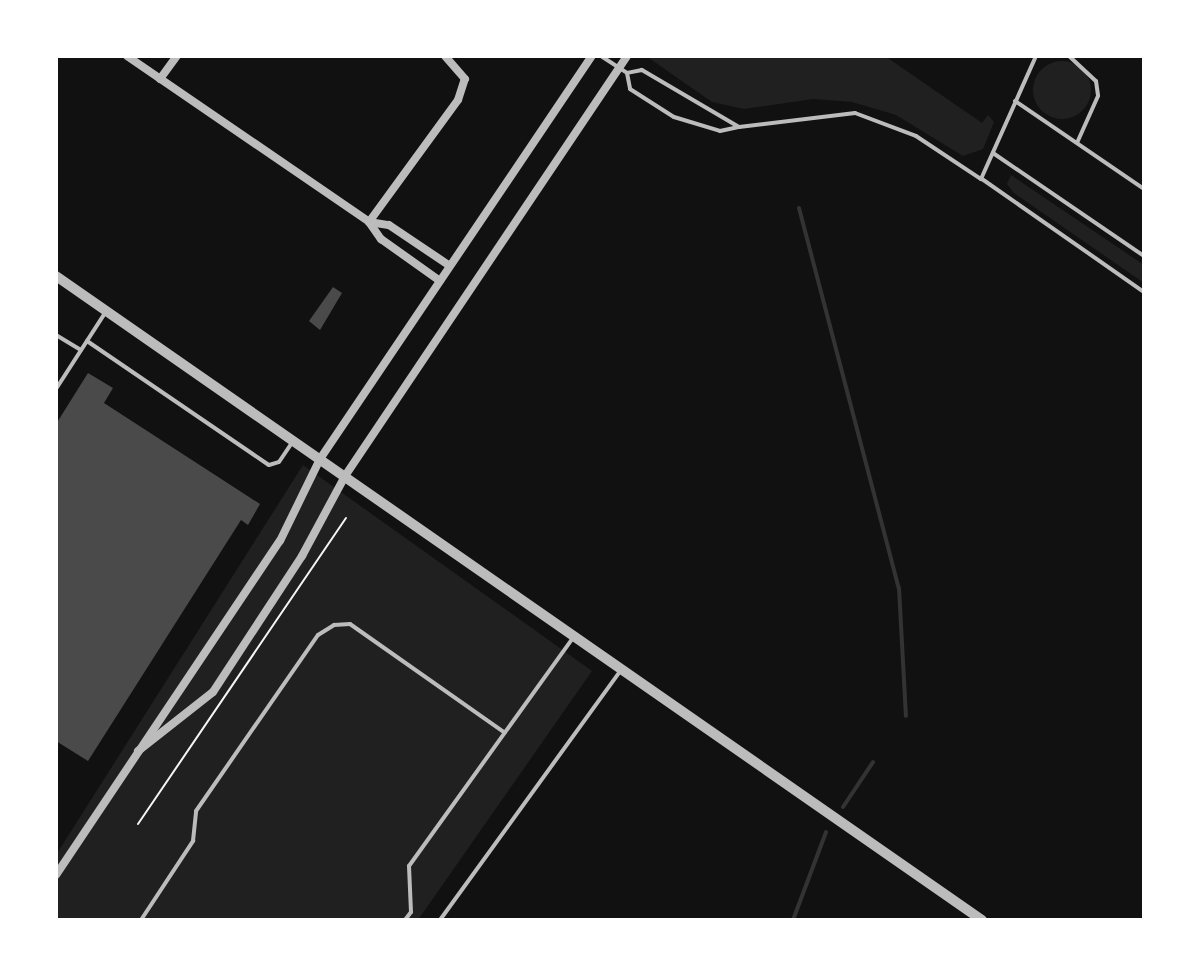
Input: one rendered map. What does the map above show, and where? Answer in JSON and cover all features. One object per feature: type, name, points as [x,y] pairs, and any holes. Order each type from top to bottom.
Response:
[{"type":"street","points":[[127,56],[369,222],[381,239],[440,281]]},
{"type":"street","points":[[160,79],[177,56]]},
{"type":"street","points":[[369,222],[458,100],[465,79],[445,56]]},
{"type":"street","points":[[56,875],[133,754],[280,541],[320,459],[592,56]]},
{"type":"street","points":[[133,754],[213,692],[302,556],[345,476],[623,70],[627,56]]},
{"type":"street","points":[[369,222],[389,225],[450,266]]},
{"type":"street","points":[[56,276],[982,920]]},
{"type":"lane","points":[[601,56],[623,70],[642,70],[739,127]]},
{"type":"lane","points":[[981,179],[1036,56]]},
{"type":"lane","points":[[1069,56],[1096,81],[1098,96],[1077,143]]},
{"type":"lane","points":[[623,70],[630,89],[694,128],[720,131],[855,113],[916,136],[1144,292]]},
{"type":"lane","points":[[1015,101],[1144,189]]},
{"type":"lane","points":[[993,153],[1144,256]]},
{"type":"lane","points":[[56,389],[107,311]]},
{"type":"lane","points":[[56,335],[81,350]]},
{"type":"lane","points":[[87,341],[269,465],[279,462],[293,441]]},
{"type":"lane","points":[[141,920],[193,841],[196,811],[318,635],[334,625],[350,624],[505,733]]},
{"type":"lane","points":[[405,920],[411,912],[409,866],[574,636]]},
{"type":"lane","points":[[440,920],[622,669]]},
{"type":"path","points":[[138,824],[346,518]]},
{"type":"shaded area","points":[[646,56],[885,56],[982,123],[988,115],[994,122],[983,149],[963,156],[896,115],[852,102],[813,99],[744,109],[712,102]]},
{"type":"shaded area","points":[[1062,61],[1073,63],[1082,70],[1089,79],[1089,101],[1082,110],[1073,117],[1062,119],[1051,117],[1042,110],[1035,101],[1033,90],[1035,79],[1042,70],[1051,63]]},
{"type":"shaded area","points":[[1011,175],[1144,265],[1144,283],[1014,193],[1007,184]]},
{"type":"shaded area","points":[[303,465],[592,671],[418,920],[56,920],[56,855]]},
{"type":"building","points":[[333,287],[342,293],[320,330],[309,321]]},
{"type":"building","points":[[88,373],[113,388],[104,403],[260,504],[248,525],[241,520],[88,761],[56,741],[56,424]]},
{"type":"waterway","points":[[799,208],[899,588],[906,716]]},
{"type":"waterway","points":[[843,807],[873,762]]},
{"type":"waterway","points":[[793,920],[826,832]]}]
